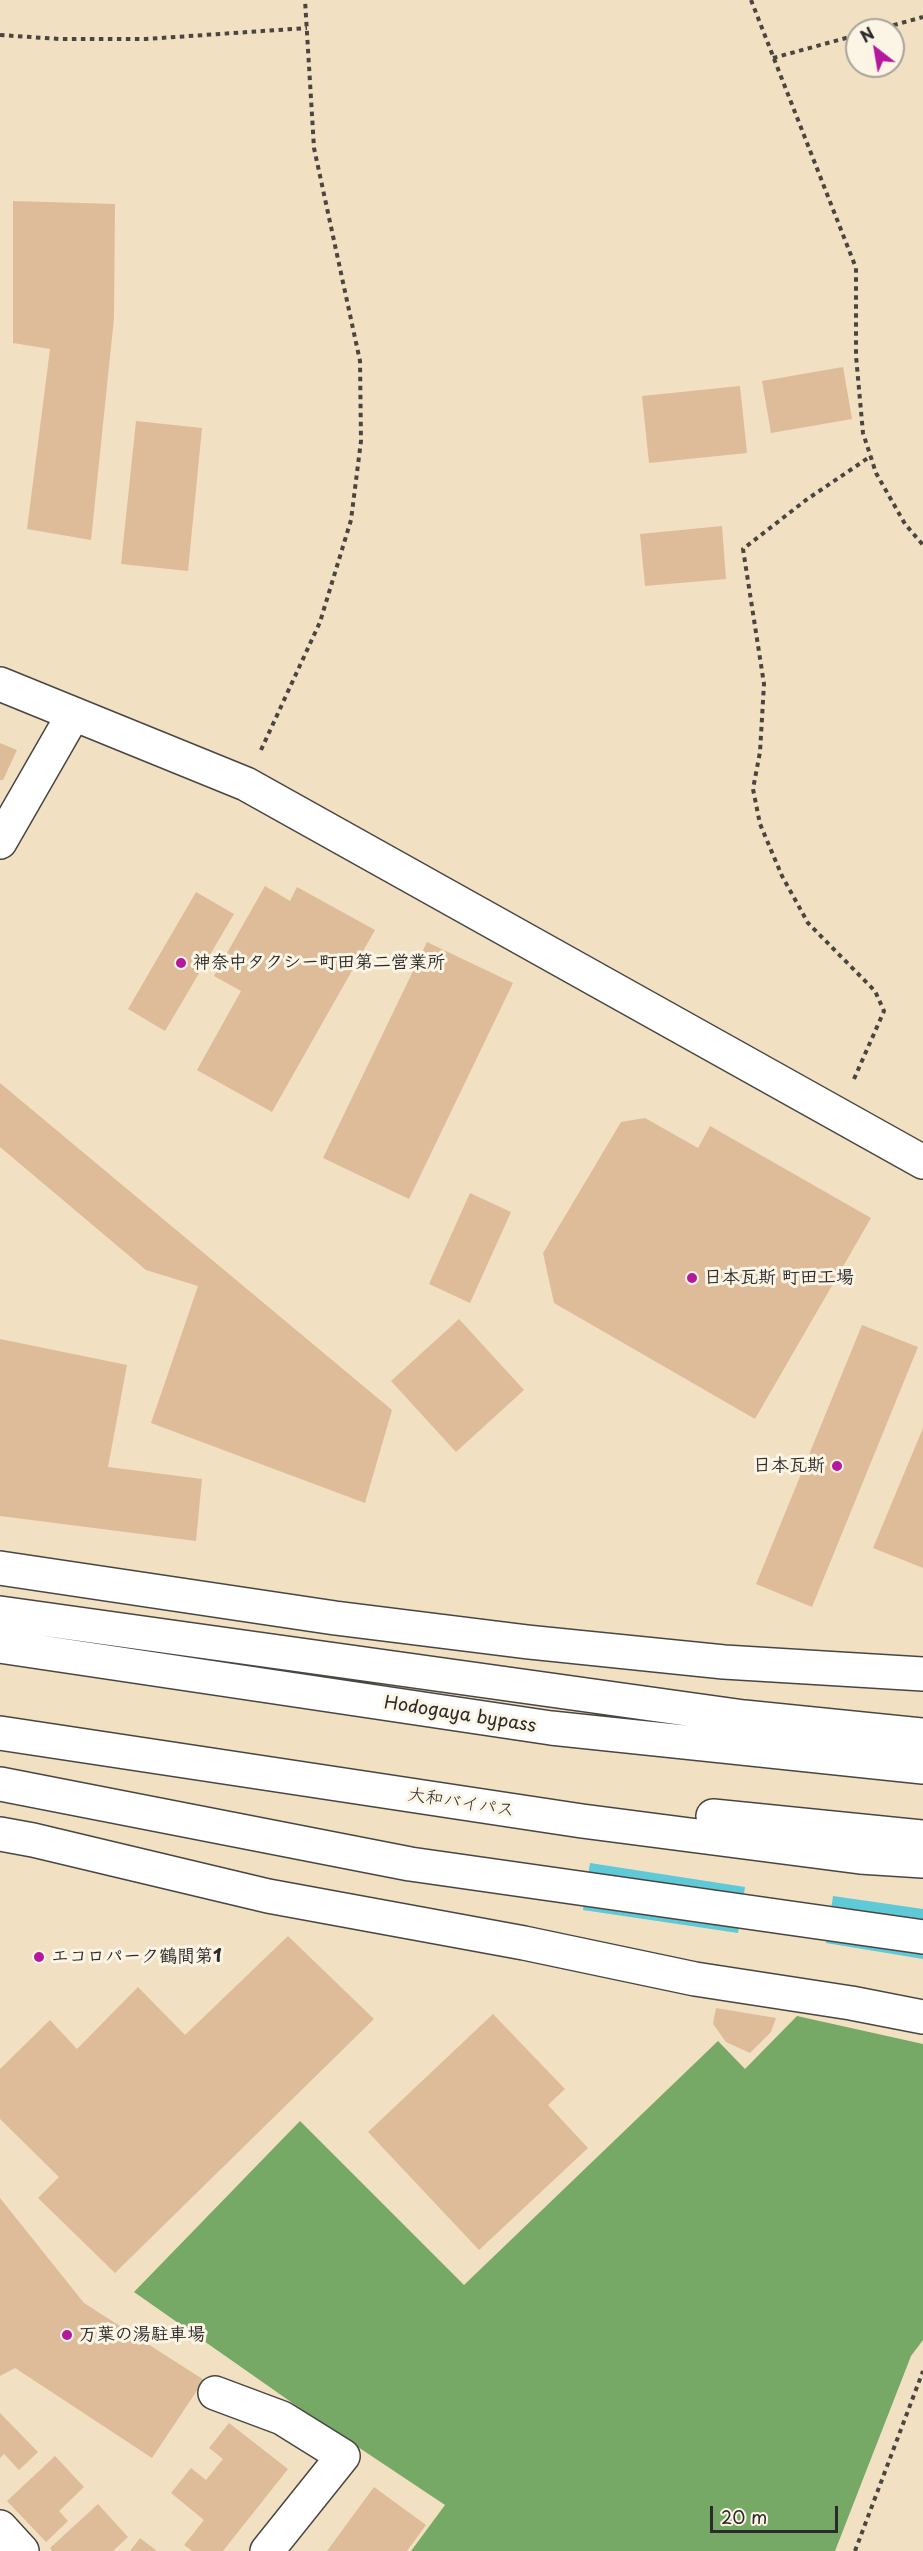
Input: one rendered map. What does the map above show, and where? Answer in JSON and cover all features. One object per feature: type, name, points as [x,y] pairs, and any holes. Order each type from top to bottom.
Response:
[{"type":"main road","points":[[0,684],[246,784],[923,1162]]},
{"type":"main road","points":[[0,842],[73,715]]},
{"type":"main road","points":[[0,1568],[335,1618],[528,1642],[724,1662],[923,1674]]},
{"type":"main road","points":[[0,1613],[744,1717],[923,1735]]},
{"type":"main road","name":"Hodogaya bypass","points":[[0,1646],[551,1728],[923,1767]]},
{"type":"main road","points":[[0,1717],[549,1799],[923,1837]]},
{"type":"main road","name":"大和バイパス","points":[[0,1733],[582,1821],[860,1857],[923,1861]]},
{"type":"main road","points":[[0,1784],[410,1864],[923,1937]]},
{"type":"main road","points":[[0,1834],[268,1896],[525,1943],[695,1979],[851,2003],[923,2017]]},
{"type":"main road","points":[[860,1857],[923,1870]]},
{"type":"main road","points":[[215,2393],[282,2418],[343,2456],[267,2551]]},
{"type":"main road","points":[[0,2527],[22,2551]]},
{"type":"path","points":[[246,784],[320,622],[351,520],[361,441],[360,361],[314,148],[305,0]]},
{"type":"path","points":[[751,0],[856,268],[856,356],[863,433],[876,473],[905,524],[923,545]]},
{"type":"path","points":[[905,22],[923,17]]},
{"type":"path","points":[[0,35],[60,39],[146,39],[307,28]]},
{"type":"path","points":[[773,58],[845,38]]},
{"type":"path","points":[[838,1116],[884,1011],[875,991],[808,923],[782,876],[760,824],[753,789],[760,752],[764,684],[743,549],[806,500],[871,456]]},
{"type":"path","points":[[855,2551],[923,2371]]},
{"type":"green space","points":[[797,2016],[923,2044],[923,2340],[911,2356],[835,2551],[411,2551],[445,2505],[301,2409],[134,2292],[300,2121],[464,2285],[718,2041],[745,2069]]},
{"type":"water","points":[[590,1863],[745,1887],[738,1933],[583,1910]]},
{"type":"water","points":[[833,1896],[923,1909],[923,1959],[826,1943]]},
{"type":"building","points":[[13,201],[115,204],[114,318],[91,540],[27,529],[50,349],[13,343]]},
{"type":"building","points":[[843,367],[852,419],[771,433],[762,381]]},
{"type":"building","points":[[740,386],[747,453],[649,463],[642,396]]},
{"type":"building","points":[[136,421],[202,428],[188,571],[121,564]]},
{"type":"building","points":[[722,526],[726,579],[645,586],[640,534]]},
{"type":"building","points":[[0,743],[17,750],[3,780],[0,780]]},
{"type":"building","points":[[265,886],[290,901],[297,887],[375,930],[272,1112],[197,1070],[241,991],[214,976]]},
{"type":"building","points":[[196,892],[234,914],[165,1031],[128,1009]]},
{"type":"building","points":[[427,942],[513,983],[409,1199],[323,1158]]},
{"type":"building","points":[[0,1083],[392,1410],[365,1503],[151,1423],[198,1286],[146,1270],[0,1147]]},
{"type":"building","name":"日本瓦斯 町田工場","points":[[645,1118],[698,1148],[710,1126],[871,1218],[755,1419],[554,1303],[543,1253],[621,1122]]},
{"type":"building","points":[[470,1193],[511,1212],[470,1303],[429,1284]]},
{"type":"building","points":[[459,1319],[524,1390],[456,1452],[391,1381]]},
{"type":"building","name":"日本瓦斯","points":[[862,1325],[918,1347],[812,1607],[756,1584]]},
{"type":"building","points":[[0,1339],[127,1365],[108,1467],[202,1479],[196,1541],[0,1516]]},
{"type":"building","points":[[923,1428],[923,1568],[873,1548]]},
{"type":"building","points":[[288,1936],[374,2019],[115,2273],[38,2198],[59,2177],[0,2119],[0,2069],[50,2020],[77,2049],[138,1987],[185,2035]]},
{"type":"building","points":[[716,2008],[776,2018],[771,2032],[750,2053],[726,2042],[713,2024]]},
{"type":"building","points":[[493,2014],[565,2089],[548,2105],[588,2148],[479,2250],[368,2132]]},
{"type":"building","name":"万葉の湯駐車場","points":[[0,2198],[84,2303],[204,2380],[152,2458],[15,2368],[0,2376]]},
{"type":"building","points":[[0,2413],[38,2452],[19,2470],[4,2454],[0,2458]]},
{"type":"building","points":[[229,2423],[288,2469],[223,2551],[192,2551],[184,2545],[204,2520],[171,2493],[191,2468],[206,2480],[223,2459],[209,2448]]},
{"type":"building","points":[[55,2456],[84,2487],[59,2511],[68,2521],[46,2542],[7,2501]]},
{"type":"building","points":[[374,2487],[426,2525],[407,2551],[327,2551]]},
{"type":"building","points":[[98,2504],[128,2537],[113,2551],[52,2551],[50,2548]]},
{"type":"building","points":[[140,2538],[157,2551],[130,2551]]},
{"type":"place","name":"神奈中タクシー町田第二営業所","points":[[181,963]]},
{"type":"place","name":"日本瓦斯 町田工場","points":[[692,1278]]},
{"type":"place","name":"日本瓦斯","points":[[837,1466]]},
{"type":"place","name":"エコロパーク鶴間第1","points":[[39,1957]]},
{"type":"place","name":"万葉の湯駐車場","points":[[67,2335]]}]
